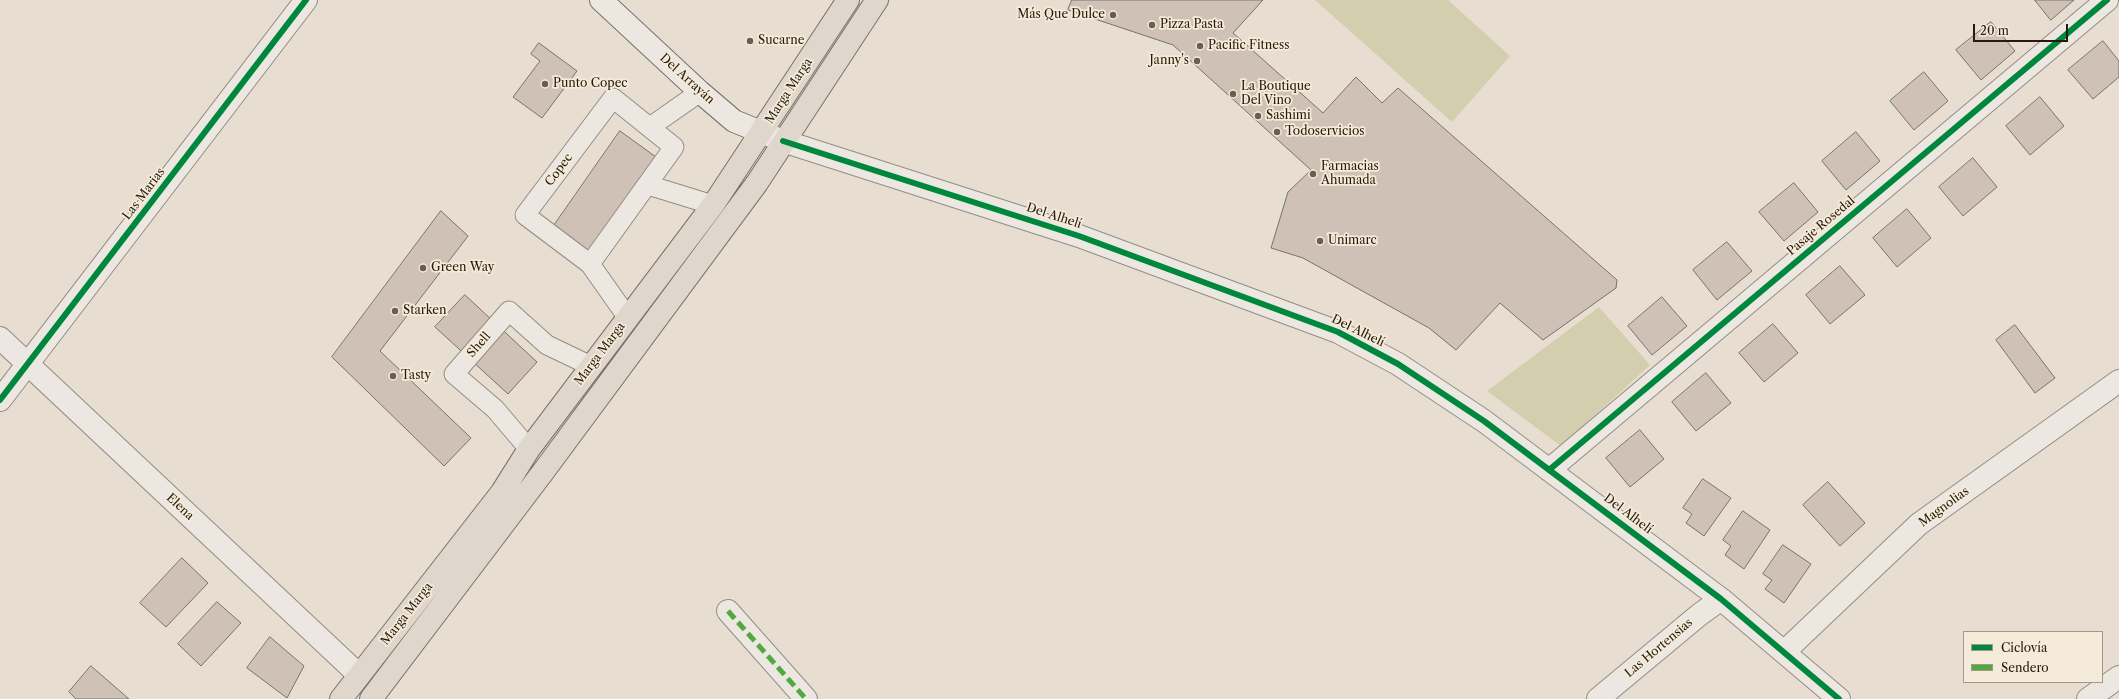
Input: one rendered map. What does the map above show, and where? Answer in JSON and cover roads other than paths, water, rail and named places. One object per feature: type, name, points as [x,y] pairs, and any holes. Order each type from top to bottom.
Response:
[{"type":"main road","name":"Marga Marga","points":[[340,699],[502,492],[529,449],[713,205],[848,0]]},
{"type":"main road","name":"Marga Marga","points":[[371,699],[543,472],[728,222],[876,0]]},
{"type":"street","name":"Las Marias","points":[[0,400],[306,0]]},
{"type":"street","name":"Del Arrayán","points":[[602,0],[700,92],[734,121],[783,141]]},
{"type":"street","name":"Pasaje Rosedal","points":[[1549,470],[2106,0]]},
{"type":"street","name":"Del Alhelí","points":[[783,141],[1079,236],[1338,332],[1398,364],[1484,421],[1721,598],[1839,699]]},
{"type":"street","name":"Elena","points":[[0,338],[360,675]]},
{"type":"street","name":"Magnolias","points":[[1784,652],[1919,524],[2119,381]]},
{"type":"street","name":"Las Hortensias","points":[[1598,699],[1721,598]]},
{"type":"street","points":[[728,611],[806,699]]},
{"type":"street","points":[[2088,699],[2119,677]]},
{"type":"lane","points":[[650,127],[700,92]]},
{"type":"lane","name":"Copec","points":[[590,264],[674,147],[613,98],[525,215],[590,264],[628,318]]},
{"type":"lane","points":[[648,185],[713,205]]},
{"type":"lane","name":"Shell","points":[[529,449],[495,409],[454,374],[509,311],[547,344],[591,366]]},
{"type":"place","name":"Más Que Dulce","points":[[1113,15]]},
{"type":"place","name":"Pizza Pasta","points":[[1152,25]]},
{"type":"place","name":"Sucarne","points":[[750,41]]},
{"type":"place","name":"Pacific Fitness","points":[[1200,46]]},
{"type":"place","name":"Janny's","points":[[1197,61]]},
{"type":"place","name":"Punto Copec","points":[[545,84]]},
{"type":"place","name":"La Boutique Del Vino","points":[[1233,94]]},
{"type":"place","name":"Sashimi","points":[[1258,116]]},
{"type":"place","name":"Todoservicios","points":[[1277,132]]},
{"type":"place","name":"Farmacias Ahumada","points":[[1313,174]]},
{"type":"place","name":"Unimarc","points":[[1320,241]]},
{"type":"place","name":"Green Way","points":[[423,268]]},
{"type":"place","name":"Starken","points":[[395,311]]},
{"type":"place","name":"Tasty","points":[[393,376]]}]
